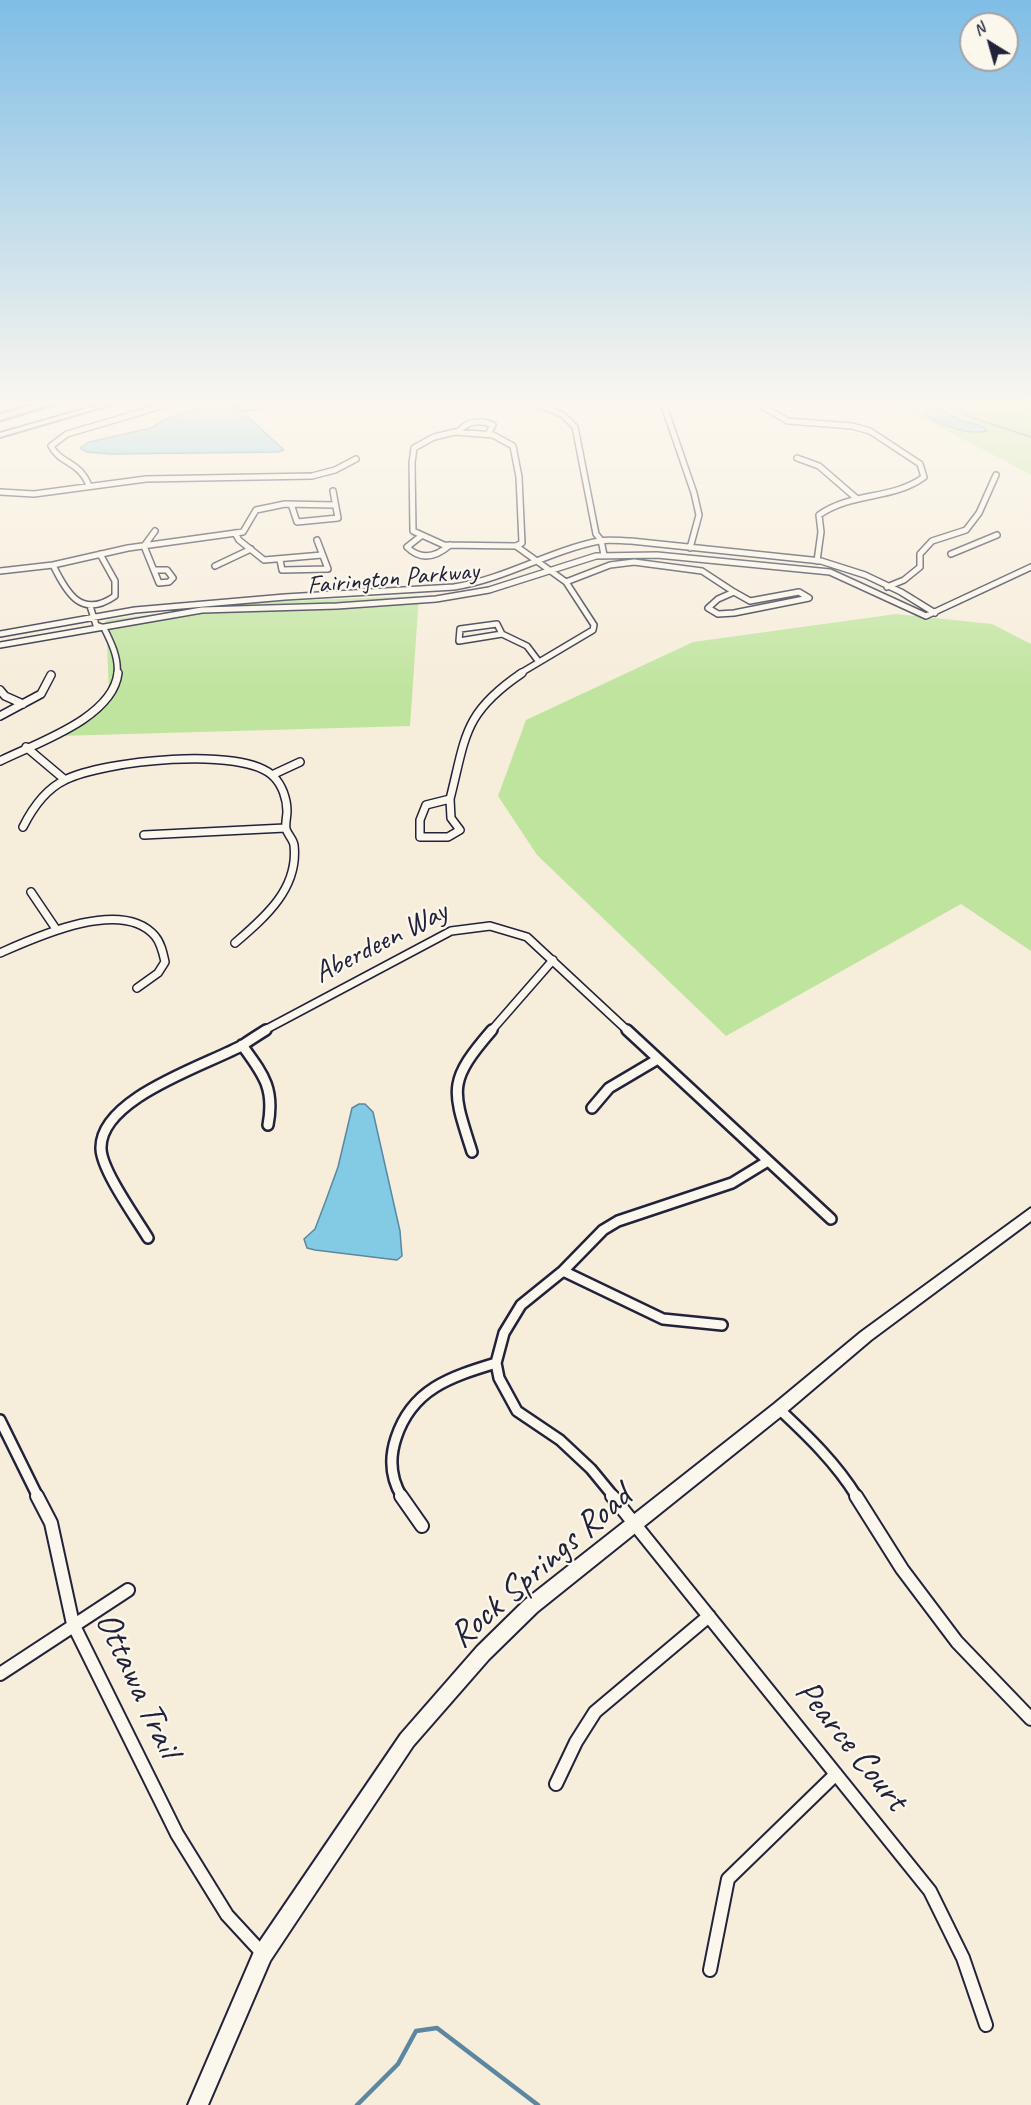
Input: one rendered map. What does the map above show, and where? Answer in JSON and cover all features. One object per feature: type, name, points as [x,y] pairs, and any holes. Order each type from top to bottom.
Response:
[{"type":"street","points":[[291,504],[297,522],[338,518],[334,498]]},
{"type":"street","points":[[413,498],[413,531],[421,536],[450,545],[516,546],[522,543],[520,498]]},
{"type":"street","points":[[589,498],[596,534],[601,540],[604,555]]},
{"type":"street","points":[[690,548],[699,515],[695,498]]},
{"type":"street","points":[[817,561],[821,532],[819,515],[828,507],[855,498]]},
{"type":"street","points":[[876,594],[904,579],[920,567],[920,554],[932,541],[966,530],[979,513],[986,498]]},
{"type":"street","points":[[0,571],[54,565],[144,546],[243,532],[256,510],[291,504],[335,505]]},
{"type":"street","points":[[144,546],[155,531]]},
{"type":"street","points":[[236,533],[239,540],[264,560],[322,555]]},
{"type":"street","points":[[951,554],[997,535]]},
{"type":"street","points":[[421,536],[407,548],[414,554],[432,557],[442,553],[450,545]]},
{"type":"street","points":[[951,536],[967,548]]},
{"type":"street","points":[[280,560],[282,570],[328,569],[317,540]]},
{"type":"street","name":"Fairington Parkway","points":[[0,634],[135,610],[285,597],[454,587],[481,583],[567,550],[601,540],[817,561],[865,575],[935,613]]},
{"type":"street","points":[[144,546],[154,570]]},
{"type":"street","points":[[450,799],[426,805],[420,818],[418,829],[420,837],[448,837],[460,830],[451,818],[450,799],[459,758],[470,725],[503,686],[593,630],[591,618],[566,582],[516,546]]},
{"type":"street","points":[[214,567],[251,549]]},
{"type":"street","points":[[54,565],[70,596],[90,606],[107,603],[115,596],[115,581],[100,554]]},
{"type":"street","name":"Fairington Parkway","points":[[0,645],[202,610],[337,606],[436,598],[489,590],[604,555],[657,555],[830,572],[921,614],[935,613]]},
{"type":"street","points":[[566,582],[610,565],[634,562],[702,571],[750,602],[799,592],[809,598],[734,613],[718,614],[708,608],[734,592]]},
{"type":"street","points":[[935,613],[1031,567]]},
{"type":"street","points":[[104,628],[113,621],[113,614],[107,603]]},
{"type":"street","points":[[0,760],[81,721],[93,713],[115,688],[119,668],[104,628],[96,625],[90,606]]},
{"type":"street","points":[[502,634],[459,641],[460,629],[496,624],[502,634],[527,646],[539,662]]},
{"type":"street","points":[[0,716],[41,694],[51,675]]},
{"type":"street","points":[[0,690],[5,696],[23,704]]},
{"type":"street","points":[[26,747],[64,779]]},
{"type":"street","points":[[23,827],[39,803],[64,779],[116,764],[227,759],[263,768],[272,775],[282,790],[287,806],[285,828],[294,843],[293,866],[276,907],[235,943]]},
{"type":"street","points":[[272,775],[300,762]]},
{"type":"street","points":[[144,835],[285,828]]},
{"type":"street","points":[[31,892],[56,929]]},
{"type":"street","points":[[0,953],[75,922],[99,918],[130,921],[148,929],[159,940],[165,962],[158,973],[137,988]]},
{"type":"street","name":"Aberdeen Way","points":[[148,1238],[109,1173],[101,1149],[107,1127],[127,1104],[173,1077],[242,1045],[268,1028],[451,931],[470,926],[507,928],[527,938],[831,1219]]},
{"type":"street","points":[[472,1152],[456,1101],[457,1083],[470,1055],[553,960]]},
{"type":"street","points":[[242,1045],[268,1083],[273,1103],[268,1125]]},
{"type":"street","points":[[592,1107],[609,1088],[658,1059]]},
{"type":"street","points":[[422,1526],[395,1485],[390,1462],[398,1427],[407,1412],[423,1394],[452,1376],[496,1363],[504,1333],[521,1305],[563,1271],[603,1230],[618,1221],[732,1183],[768,1161]]},
{"type":"street","name":"Rock Springs Road","points":[[198,2105],[263,1954],[407,1740],[483,1653],[531,1606],[866,1336],[1031,1214]]},
{"type":"street","points":[[563,1271],[663,1320],[722,1324]]},
{"type":"street","name":"Pearce Court","points":[[496,1363],[499,1378],[517,1411],[560,1440],[591,1469],[930,1891],[963,1958],[986,2025]]},
{"type":"street","points":[[779,1408],[813,1441],[846,1480],[902,1569],[957,1642],[1031,1719]]},
{"type":"street","name":"Ottawa Trail","points":[[0,1420],[51,1523],[73,1624],[177,1834],[227,1915],[263,1954]]},
{"type":"street","points":[[0,1674],[128,1590]]},
{"type":"street","points":[[556,1784],[576,1742],[595,1712],[709,1616]]},
{"type":"street","points":[[710,1970],[729,1879],[836,1774]]},
{"type":"green space","points":[[419,596],[410,726],[58,736],[109,693],[106,620],[259,602]]},
{"type":"green space","points":[[896,614],[992,624],[1031,644],[1031,951],[961,904],[726,1036],[537,855],[498,796],[526,720],[693,642]]},
{"type":"water","points":[[365,1104],[373,1112],[400,1231],[402,1256],[397,1260],[315,1250],[307,1248],[304,1239],[315,1229],[338,1167],[352,1108]]},
{"type":"waterway","points":[[357,2105],[398,2064],[416,2031],[437,2028],[538,2105]]}]
